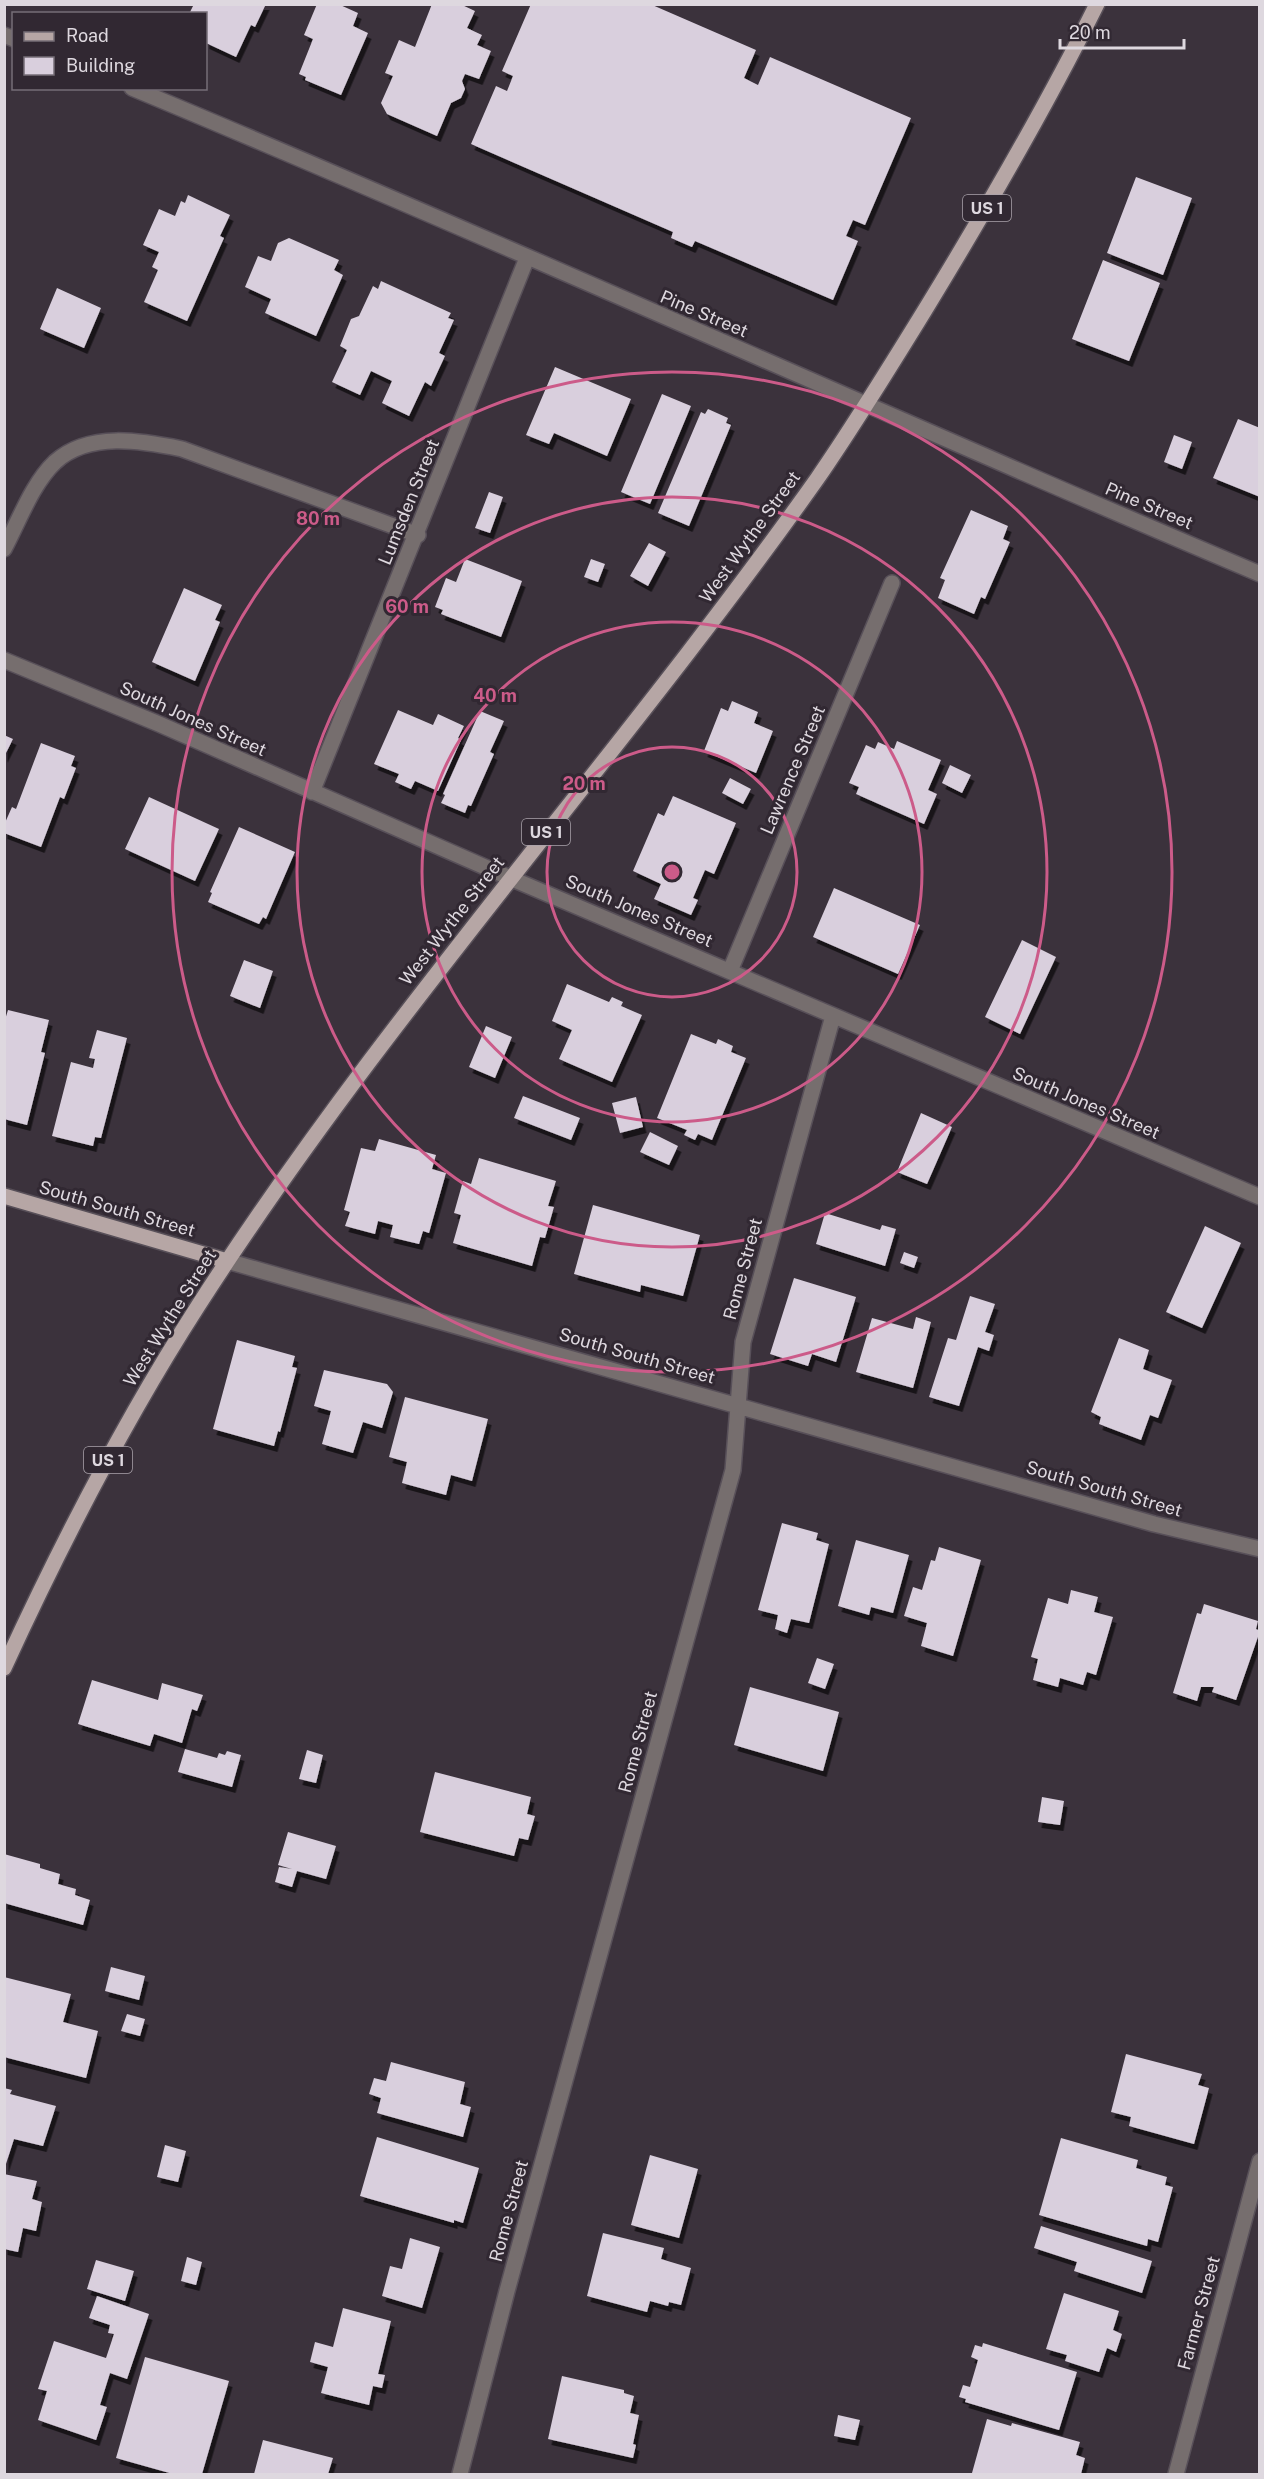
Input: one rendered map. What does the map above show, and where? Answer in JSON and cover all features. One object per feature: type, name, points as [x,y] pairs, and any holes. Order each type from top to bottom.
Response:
[{"type":"main road","name":"West Wythe Street","points":[[4,1668],[45,1579],[124,1430],[194,1311],[339,1100],[728,600],[818,477],[866,405],[999,189],[1097,4]]},
{"type":"main road","name":"South South Street","points":[[4,1196],[227,1261]]},
{"type":"street","name":"Pine Street","points":[[137,90],[342,176],[1260,574]]},
{"type":"street","name":"Lumsden Street","points":[[312,792],[418,535],[527,258]]},
{"type":"street","points":[[4,549],[36,487],[55,462],[75,449],[102,441],[146,442],[182,449],[418,535]]},
{"type":"street","name":"Lawrence Street","points":[[730,972],[892,583]]},
{"type":"street","name":"South Jones Street","points":[[4,660],[159,724],[510,878],[1260,1197]]},
{"type":"street","name":"Rome Street","points":[[460,2475],[507,2290],[733,1470],[744,1342],[833,1016]]},
{"type":"street","name":"South South Street","points":[[227,1261],[1154,1524],[1260,1549]]},
{"type":"street","name":"Farmer Street","points":[[1176,2475],[1260,2161]]},
{"type":"building","points":[[194,4],[266,4],[255,27],[251,25],[236,57],[207,43],[207,12],[190,12]]},
{"type":"building","points":[[317,4],[338,4],[358,13],[353,26],[368,33],[341,95],[305,80],[306,77],[299,74],[313,39],[304,35]]},
{"type":"building","points":[[432,4],[460,4],[475,11],[467,28],[482,35],[477,45],[491,51],[479,79],[465,74],[462,81],[465,89],[461,98],[451,103],[437,136],[387,114],[381,103],[393,76],[385,73],[399,40],[415,47]]},
{"type":"building","points":[[531,4],[650,4],[756,50],[744,78],[758,85],[770,57],[911,118],[865,225],[853,220],[846,236],[858,241],[833,300],[695,241],[692,247],[671,238],[673,232],[471,144],[496,86],[507,91],[513,76],[502,71]]},
{"type":"building","points":[[1136,177],[1192,198],[1163,275],[1107,253]]},
{"type":"building","points":[[188,195],[230,215],[220,236],[224,238],[187,321],[144,302],[158,270],[152,267],[159,252],[143,245],[159,209],[175,216],[181,201],[185,203]]},
{"type":"building","points":[[289,238],[339,260],[334,270],[343,275],[316,336],[265,313],[271,299],[245,287],[258,256],[271,261],[278,243]]},
{"type":"building","points":[[1103,260],[1160,283],[1129,361],[1072,339]]},
{"type":"building","points":[[381,281],[451,313],[448,318],[454,320],[439,353],[445,356],[431,386],[425,382],[409,416],[382,403],[392,381],[371,371],[360,395],[332,382],[347,350],[340,346],[351,319],[359,316],[373,286],[378,289]]},
{"type":"building","points":[[57,288],[101,308],[84,348],[40,329]]},
{"type":"building","points":[[555,367],[631,399],[607,456],[554,433],[549,444],[526,435]]},
{"type":"building","points":[[662,394],[691,406],[650,504],[621,492]]},
{"type":"building","points":[[708,409],[728,418],[726,423],[731,425],[689,526],[658,513],[701,412],[705,414]]},
{"type":"building","points":[[1238,419],[1260,428],[1260,497],[1213,478]]},
{"type":"building","points":[[1174,435],[1192,442],[1182,469],[1164,462]]},
{"type":"building","points":[[489,492],[503,497],[490,533],[475,528]]},
{"type":"building","points":[[971,510],[1008,526],[1003,539],[1010,542],[985,599],[981,597],[974,614],[938,598],[945,580],[940,578]]},
{"type":"building","points":[[649,543],[666,552],[648,586],[630,576]]},
{"type":"building","points":[[465,559],[522,581],[501,637],[441,614],[443,610],[435,607],[446,578],[456,582]]},
{"type":"building","points":[[591,559],[605,564],[598,582],[584,577]]},
{"type":"building","points":[[184,588],[222,605],[215,620],[220,622],[195,681],[152,662]]},
{"type":"building","points":[[732,701],[758,712],[754,723],[773,731],[756,773],[704,751],[721,708],[728,711]]},
{"type":"building","points":[[398,710],[433,725],[438,714],[464,726],[458,738],[461,740],[438,791],[415,781],[411,789],[395,782],[399,774],[374,764]]},
{"type":"building","points":[[480,711],[504,721],[490,752],[494,754],[471,806],[468,805],[465,813],[441,803]]},
{"type":"building","points":[[4,735],[13,739],[4,757]]},
{"type":"building","points":[[897,741],[941,760],[928,790],[937,794],[924,824],[856,794],[859,787],[849,783],[866,745],[875,749],[878,742],[894,749]]},
{"type":"building","points":[[41,743],[75,756],[71,766],[76,768],[64,799],[60,797],[41,847],[4,833],[4,825],[12,807],[16,809]]},
{"type":"building","points":[[950,765],[971,775],[962,793],[942,783]]},
{"type":"building","points":[[730,778],[751,789],[743,804],[722,793]]},
{"type":"building","points":[[673,796],[736,823],[714,874],[705,870],[693,898],[698,900],[691,915],[654,899],[661,884],[633,871],[658,813],[664,816]]},
{"type":"building","points":[[149,797],[219,829],[195,881],[125,849]]},
{"type":"building","points":[[239,827],[295,852],[266,919],[263,917],[259,924],[208,902],[212,893],[210,892]]},
{"type":"building","points":[[834,888],[920,925],[898,974],[813,937]]},
{"type":"building","points":[[1022,940],[1056,957],[1020,1034],[985,1017]]},
{"type":"building","points":[[244,960],[273,971],[260,1008],[230,996]]},
{"type":"building","points":[[567,984],[609,1002],[612,997],[623,1002],[621,1006],[642,1015],[612,1082],[559,1059],[572,1030],[552,1021]]},
{"type":"building","points":[[8,1010],[49,1020],[41,1052],[45,1053],[27,1125],[4,1119],[4,1023]]},
{"type":"building","points":[[486,1026],[512,1037],[495,1078],[469,1067]]},
{"type":"building","points":[[97,1030],[127,1038],[101,1138],[95,1137],[93,1146],[52,1136],[71,1062],[93,1068],[95,1059],[89,1058]]},
{"type":"building","points":[[691,1034],[716,1044],[718,1039],[733,1046],[731,1052],[746,1058],[712,1140],[698,1134],[695,1140],[684,1135],[687,1130],[657,1118]]},
{"type":"building","points":[[523,1096],[580,1118],[571,1140],[514,1118]]},
{"type":"building","points":[[636,1097],[643,1127],[620,1133],[612,1103]]},
{"type":"building","points":[[921,1113],[952,1127],[927,1184],[897,1172]]},
{"type":"building","points":[[650,1132],[678,1146],[669,1165],[640,1152]]},
{"type":"building","points":[[379,1139],[436,1155],[432,1169],[446,1173],[429,1233],[423,1231],[419,1244],[390,1237],[393,1225],[378,1221],[375,1234],[345,1226],[350,1212],[344,1210],[361,1148],[375,1151]]},
{"type":"building","points":[[479,1158],[556,1181],[548,1206],[554,1207],[545,1238],[540,1237],[532,1266],[453,1243],[461,1215],[454,1213],[463,1181],[471,1184]]},
{"type":"building","points":[[593,1205],[700,1235],[683,1296],[641,1285],[640,1292],[574,1274]]},
{"type":"building","points":[[825,1213],[880,1230],[882,1225],[896,1229],[885,1266],[816,1244]]},
{"type":"building","points":[[1205,1226],[1241,1243],[1202,1328],[1166,1312]]},
{"type":"building","points":[[904,1252],[918,1257],[914,1268],[900,1263]]},
{"type":"building","points":[[794,1278],[856,1297],[836,1362],[812,1354],[808,1366],[770,1354]]},
{"type":"building","points":[[970,1296],[995,1304],[985,1332],[994,1335],[989,1351],[978,1347],[959,1406],[929,1397],[948,1338],[956,1340]]},
{"type":"building","points":[[916,1317],[931,1322],[913,1388],[856,1372],[872,1318],[913,1329]]},
{"type":"building","points":[[1119,1338],[1149,1350],[1143,1369],[1172,1380],[1158,1418],[1150,1415],[1141,1440],[1099,1424],[1101,1417],[1091,1412]]},
{"type":"building","points":[[237,1340],[295,1356],[292,1367],[297,1368],[274,1446],[213,1429]]},
{"type":"building","points":[[324,1370],[387,1384],[393,1392],[382,1428],[363,1422],[353,1453],[322,1444],[331,1411],[314,1406]]},
{"type":"building","points":[[405,1397],[488,1419],[472,1481],[451,1475],[446,1495],[402,1483],[407,1462],[389,1457]]},
{"type":"building","points":[[782,1523],[818,1533],[816,1540],[829,1544],[809,1623],[791,1619],[787,1633],[775,1629],[778,1615],[758,1610]]},
{"type":"building","points":[[856,1540],[909,1555],[893,1613],[871,1607],[869,1615],[838,1606]]},
{"type":"building","points":[[939,1547],[981,1560],[953,1656],[921,1646],[927,1623],[904,1616],[913,1587],[922,1590],[931,1560],[935,1561]]},
{"type":"building","points":[[1071,1590],[1098,1597],[1094,1612],[1113,1617],[1096,1675],[1087,1672],[1083,1685],[1060,1678],[1058,1687],[1033,1680],[1038,1659],[1031,1657],[1048,1598],[1068,1604]]},
{"type":"building","points":[[1204,1604],[1258,1621],[1256,1629],[1260,1631],[1236,1700],[1212,1692],[1214,1687],[1201,1687],[1197,1701],[1173,1693],[1197,1613],[1201,1614]]},
{"type":"building","points":[[817,1658],[834,1664],[825,1689],[808,1683]]},
{"type":"building","points":[[92,1680],[158,1700],[162,1683],[203,1695],[197,1711],[192,1709],[182,1743],[154,1734],[150,1746],[78,1724]]},
{"type":"building","points":[[750,1687],[839,1712],[823,1771],[734,1745]]},
{"type":"building","points":[[185,1749],[217,1758],[219,1753],[225,1755],[227,1751],[241,1755],[232,1787],[178,1772]]},
{"type":"building","points":[[307,1750],[323,1755],[316,1783],[299,1779]]},
{"type":"building","points":[[435,1772],[531,1797],[527,1814],[535,1816],[528,1840],[519,1838],[514,1856],[420,1832]]},
{"type":"building","points":[[1042,1797],[1064,1801],[1060,1825],[1038,1822]]},
{"type":"building","points":[[288,1832],[336,1846],[326,1879],[297,1871],[292,1887],[275,1882],[279,1867],[292,1869],[278,1865]]},
{"type":"building","points":[[4,1854],[40,1864],[40,1868],[60,1874],[58,1884],[76,1889],[75,1895],[90,1900],[83,1925],[4,1903]]},
{"type":"building","points":[[111,1967],[145,1976],[139,2000],[105,1991]]},
{"type":"building","points":[[4,1977],[71,1994],[63,2022],[98,2031],[86,2078],[4,2057]]},
{"type":"building","points":[[127,2014],[145,2019],[140,2036],[121,2031]]},
{"type":"building","points":[[1126,2054],[1202,2074],[1198,2085],[1209,2088],[1194,2144],[1129,2126],[1131,2117],[1111,2112]]},
{"type":"building","points":[[391,2062],[465,2082],[460,2104],[471,2107],[463,2137],[377,2113],[381,2098],[369,2094],[374,2078],[386,2081]]},
{"type":"building","points":[[4,2088],[12,2090],[10,2094],[56,2106],[43,2146],[14,2139],[5,2167]]},
{"type":"building","points":[[377,2137],[479,2168],[463,2223],[454,2220],[454,2223],[360,2196]]},
{"type":"building","points":[[1061,2138],[1138,2160],[1136,2168],[1167,2177],[1165,2185],[1173,2187],[1158,2242],[1148,2239],[1147,2246],[1039,2215]]},
{"type":"building","points":[[165,2145],[186,2151],[178,2182],[157,2177]]},
{"type":"building","points":[[650,2155],[698,2169],[679,2238],[631,2225]]},
{"type":"building","points":[[4,2174],[37,2181],[32,2199],[42,2202],[36,2231],[23,2228],[18,2252],[4,2249]]},
{"type":"building","points":[[1041,2226],[1152,2261],[1142,2293],[1074,2271],[1077,2262],[1034,2248]]},
{"type":"building","points":[[603,2233],[664,2248],[661,2259],[691,2268],[681,2305],[669,2302],[668,2306],[650,2301],[647,2312],[587,2296]]},
{"type":"building","points":[[410,2238],[440,2247],[422,2308],[382,2296],[390,2266],[402,2269]]},
{"type":"building","points":[[187,2257],[202,2262],[196,2285],[181,2281]]},
{"type":"building","points":[[96,2260],[134,2271],[125,2301],[87,2289]]},
{"type":"building","points":[[1064,2293],[1119,2311],[1113,2330],[1122,2334],[1116,2352],[1107,2348],[1099,2372],[1065,2361],[1067,2355],[1046,2349]]},
{"type":"building","points":[[97,2296],[149,2314],[127,2379],[110,2373],[100,2405],[107,2407],[96,2440],[38,2420],[47,2391],[38,2389],[54,2341],[106,2358],[114,2334],[108,2333],[110,2325],[89,2318]]},
{"type":"building","points":[[343,2308],[391,2321],[378,2374],[385,2375],[382,2388],[373,2386],[369,2405],[321,2393],[328,2367],[310,2362],[315,2342],[333,2347]]},
{"type":"building","points":[[983,2343],[1077,2372],[1059,2430],[965,2402],[966,2399],[959,2397],[963,2385],[970,2387],[978,2360],[971,2357],[975,2345],[982,2347]]},
{"type":"building","points":[[145,2357],[229,2381],[202,2474],[173,2474],[116,2458]]},
{"type":"building","points":[[562,2376],[624,2390],[624,2393],[634,2396],[630,2413],[639,2415],[633,2444],[636,2445],[633,2458],[548,2439]]},
{"type":"building","points":[[838,2415],[860,2420],[855,2440],[834,2436]]},
{"type":"building","points":[[987,2419],[1011,2426],[1012,2423],[1080,2442],[1076,2455],[1085,2458],[1081,2474],[972,2473]]},
{"type":"building","points":[[263,2440],[333,2458],[328,2474],[254,2474]]}]
